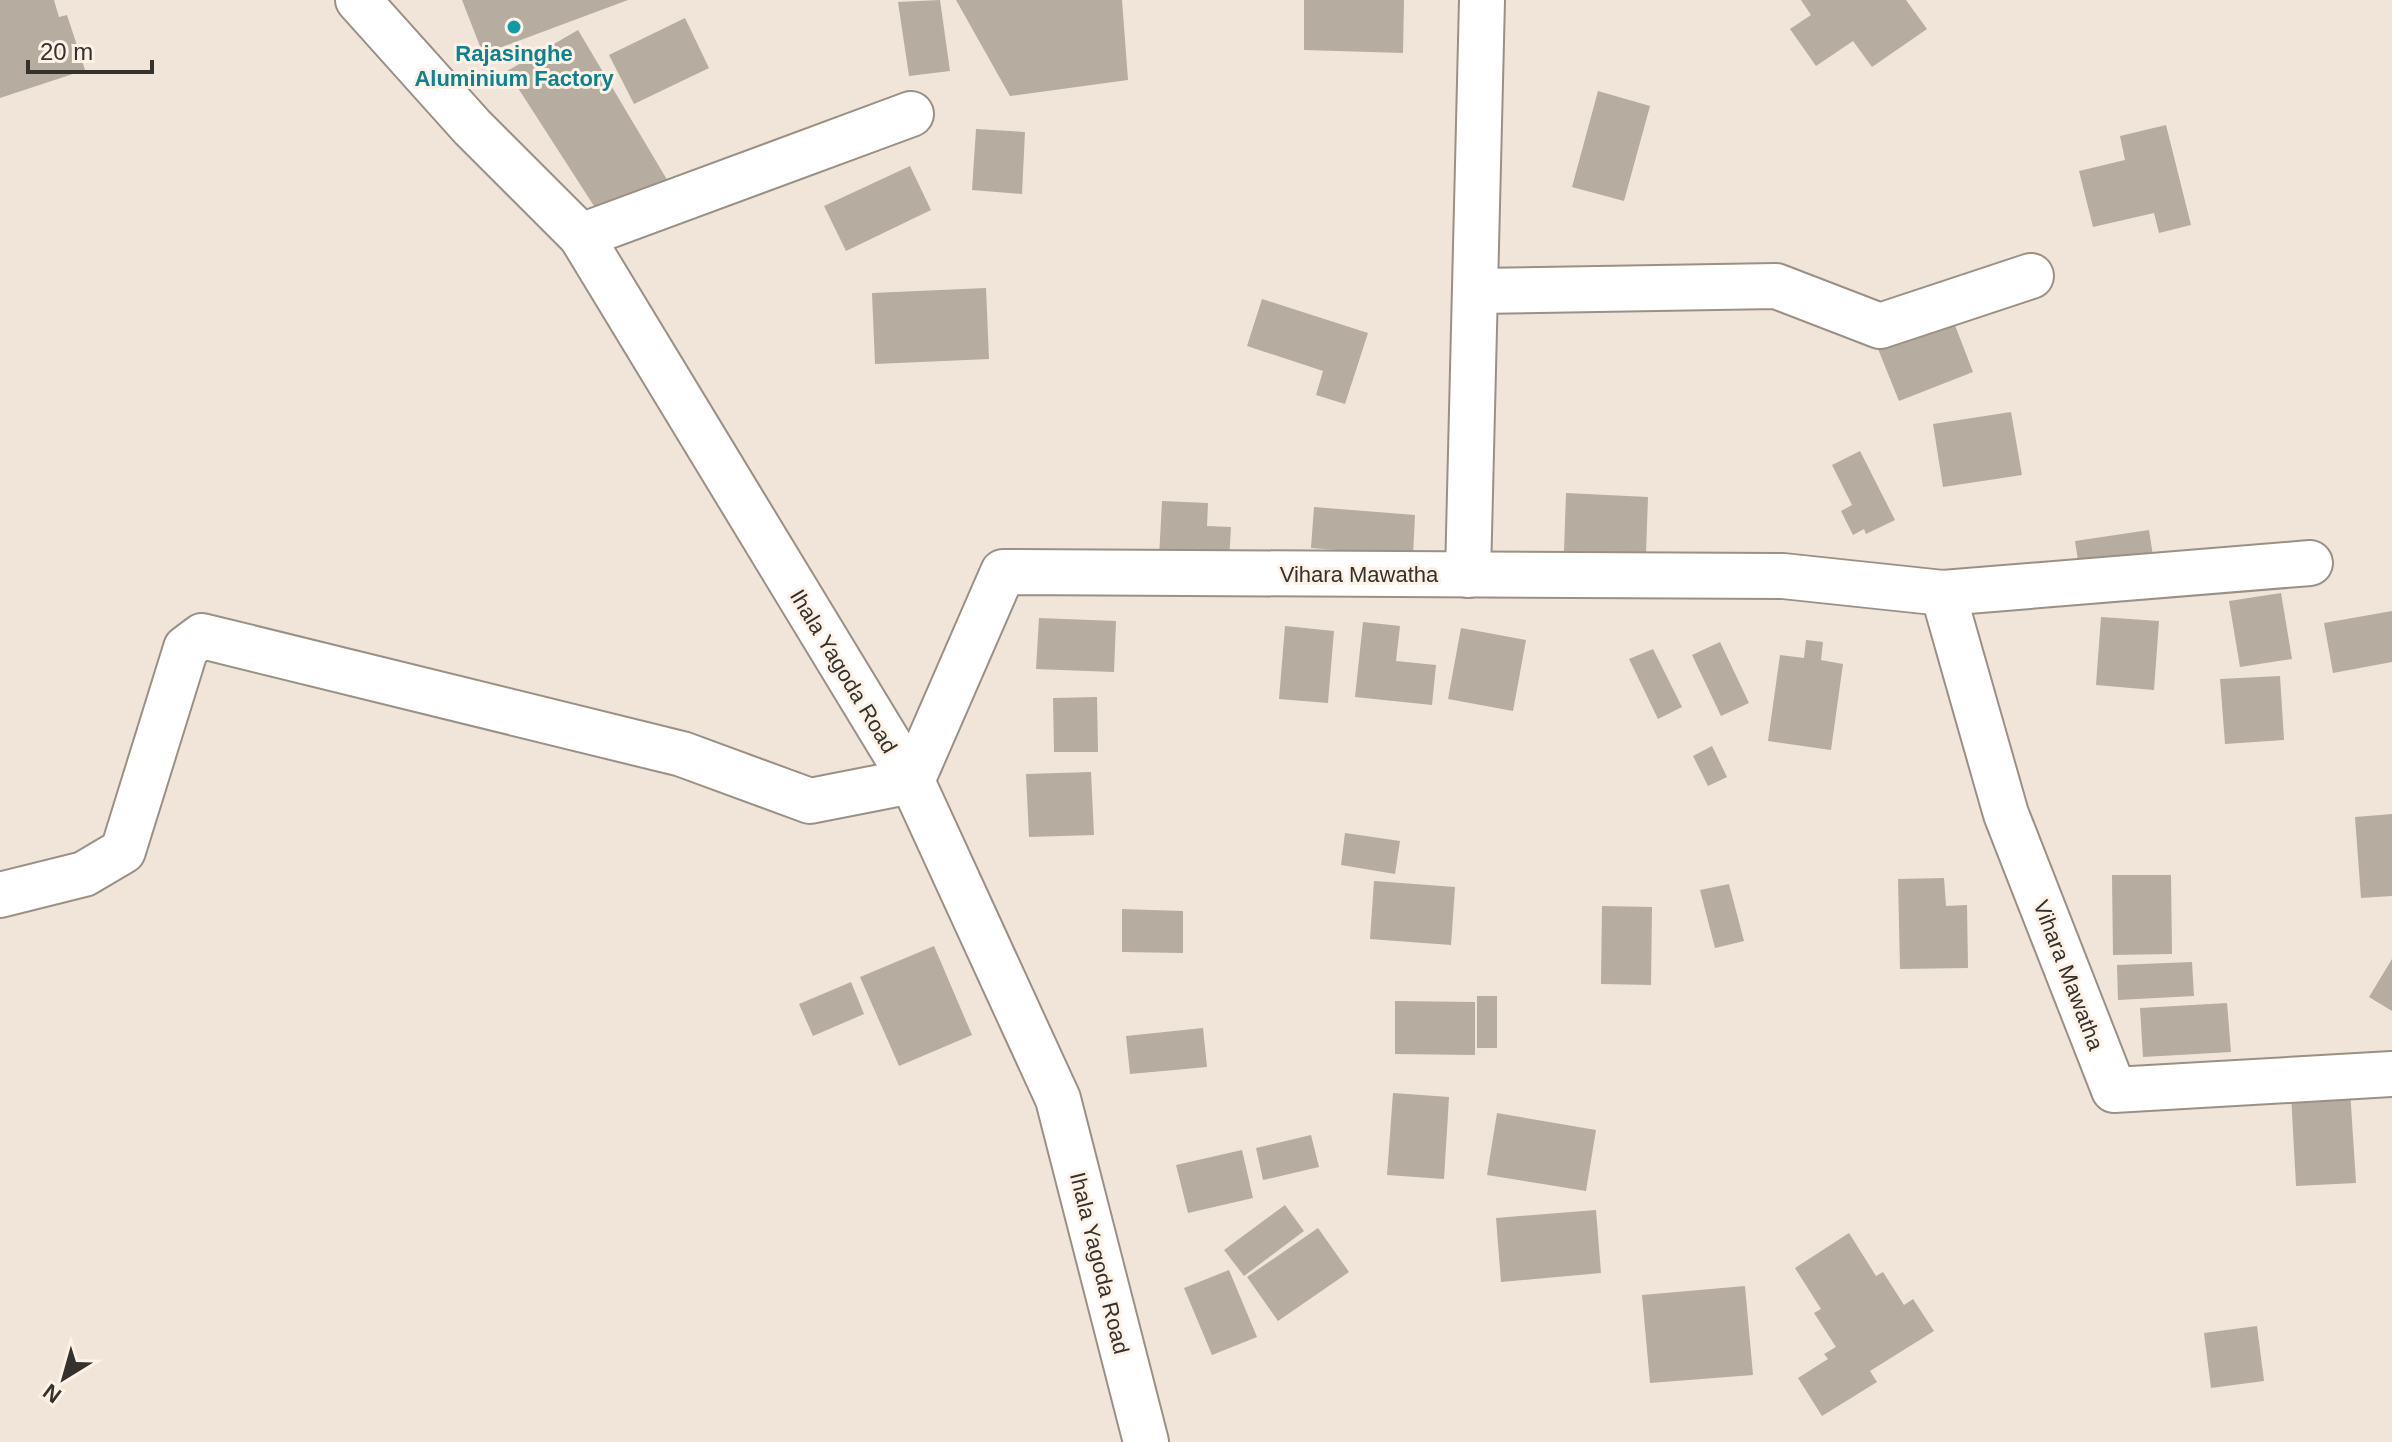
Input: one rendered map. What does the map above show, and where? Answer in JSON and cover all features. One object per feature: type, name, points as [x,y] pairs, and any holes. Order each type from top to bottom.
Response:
[{"type":"street","name":"Ihala Yagoda Road","points":[[358,0],[472,127],[581,236],[912,781],[1058,1099],[1146,1442]]},
{"type":"street","points":[[1468,575],[1482,0]]},
{"type":"street","points":[[581,236],[911,114]]},
{"type":"street","points":[[1476,291],[1776,286],[1880,326],[2031,276]]},
{"type":"street","name":"Vihara Mawatha","points":[[912,781],[1003,572],[1783,576],[1943,593],[2310,563]]},
{"type":"street","name":"Vihara Mawatha","points":[[1943,593],[2006,814],[2114,1090],[2392,1074]]},
{"type":"street","points":[[0,895],[84,874],[123,851],[186,648],[202,636],[682,754],[810,801],[912,781]]},
{"type":"building","points":[[0,0],[54,0],[59,17],[67,15],[85,70],[0,98]]},
{"type":"building","name":"Rajasinghe Aluminium Factory","points":[[462,0],[628,0],[483,54]]},
{"type":"building","points":[[940,0],[950,71],[909,76],[898,2]]},
{"type":"building","points":[[956,0],[1122,0],[1128,80],[1010,96]]},
{"type":"building","points":[[1304,0],[1404,0],[1403,53],[1304,50]]},
{"type":"building","points":[[1801,0],[1906,0],[1927,29],[1872,67],[1853,41],[1816,66],[1790,29],[1811,15]]},
{"type":"building","points":[[685,18],[709,68],[634,104],[609,55]]},
{"type":"building","points":[[578,30],[669,183],[594,206],[507,71]]},
{"type":"building","points":[[1598,91],[1650,106],[1624,201],[1572,187]]},
{"type":"building","points":[[2166,125],[2191,225],[2159,233],[2154,213],[2093,227],[2079,171],[2125,160],[2120,136]]},
{"type":"building","points":[[976,129],[1025,132],[1022,194],[972,190]]},
{"type":"building","points":[[910,166],[931,210],[846,251],[824,206]]},
{"type":"building","points":[[986,288],[989,359],[875,364],[872,293]]},
{"type":"building","points":[[1262,299],[1368,333],[1345,404],[1316,395],[1323,371],[1247,346]]},
{"type":"building","points":[[1951,315],[1973,372],[1899,401],[1876,344]]},
{"type":"building","points":[[2011,412],[2022,475],[1943,487],[1933,424]]},
{"type":"building","points":[[1860,451],[1895,520],[1866,534],[1864,529],[1853,535],[1841,511],[1852,505],[1832,465]]},
{"type":"building","points":[[1566,493],[1648,497],[1646,554],[1564,551]]},
{"type":"building","points":[[1162,501],[1208,503],[1207,526],[1231,527],[1229,562],[1159,558]]},
{"type":"building","points":[[1314,507],[1415,515],[1413,556],[1311,548]]},
{"type":"building","points":[[2149,530],[2153,556],[2079,567],[2075,541]]},
{"type":"building","points":[[2281,593],[2292,659],[2240,667],[2229,601]]},
{"type":"building","points":[[2392,611],[2392,662],[2333,673],[2324,623]]},
{"type":"building","points":[[2101,617],[2159,621],[2154,690],[2096,685]]},
{"type":"building","points":[[1039,618],[1116,621],[1114,672],[1036,669]]},
{"type":"building","points":[[1363,622],[1400,626],[1396,661],[1436,665],[1432,705],[1355,697]]},
{"type":"building","points":[[1285,626],[1334,631],[1328,703],[1279,699]]},
{"type":"building","points":[[1461,628],[1526,640],[1513,711],[1448,699]]},
{"type":"building","points":[[1806,640],[1823,642],[1821,660],[1843,664],[1831,750],[1768,741],[1780,655],[1804,658]]},
{"type":"building","points":[[1720,642],[1749,703],[1721,716],[1692,655]]},
{"type":"building","points":[[1653,649],[1682,707],[1658,719],[1629,659]]},
{"type":"building","points":[[2280,676],[2284,740],[2225,744],[2220,679]]},
{"type":"building","points":[[1097,697],[1098,752],[1054,752],[1053,698]]},
{"type":"building","points":[[1712,746],[1727,777],[1708,786],[1693,756]]},
{"type":"building","points":[[1091,772],[1094,835],[1029,837],[1026,774]]},
{"type":"building","points":[[2392,814],[2392,896],[2361,898],[2355,817]]},
{"type":"building","points":[[1345,833],[1400,841],[1395,874],[1341,865]]},
{"type":"building","points":[[2112,875],[2171,875],[2172,954],[2113,955]]},
{"type":"building","points":[[1944,878],[1946,906],[1967,905],[1968,968],[1900,969],[1898,879]]},
{"type":"building","points":[[1374,881],[1455,887],[1451,945],[1370,939]]},
{"type":"building","points":[[1729,884],[1744,941],[1715,948],[1700,890]]},
{"type":"building","points":[[1602,906],[1652,907],[1651,985],[1601,984]]},
{"type":"building","points":[[1122,909],[1183,911],[1183,953],[1122,952]]},
{"type":"building","points":[[934,946],[972,1035],[899,1066],[860,977]]},
{"type":"building","points":[[2392,959],[2392,1011],[2369,997]]},
{"type":"building","points":[[2192,962],[2194,996],[2118,1000],[2117,965]]},
{"type":"building","points":[[851,982],[864,1014],[813,1036],[799,1004]]},
{"type":"building","points":[[1477,996],[1497,996],[1497,1048],[1477,1048]]},
{"type":"building","points":[[1395,1001],[1475,1002],[1475,1055],[1395,1054]]},
{"type":"building","points":[[2227,1003],[2231,1052],[2143,1057],[2140,1008]]},
{"type":"building","points":[[1203,1028],[1207,1067],[1130,1074],[1126,1036]]},
{"type":"building","points":[[2350,1090],[2356,1183],[2296,1186],[2291,1094]]},
{"type":"building","points":[[1393,1093],[1449,1097],[1444,1179],[1387,1175]]},
{"type":"building","points":[[1497,1113],[1596,1130],[1586,1191],[1487,1175]]},
{"type":"building","points":[[1311,1135],[1319,1167],[1263,1180],[1256,1148]]},
{"type":"building","points":[[1242,1150],[1253,1198],[1188,1213],[1176,1165]]},
{"type":"building","points":[[1285,1205],[1304,1231],[1244,1276],[1224,1250]]},
{"type":"building","points":[[1596,1210],[1601,1273],[1501,1282],[1496,1218]]},
{"type":"building","points":[[1318,1228],[1349,1272],[1278,1321],[1247,1277]]},
{"type":"building","points":[[1849,1233],[1876,1276],[1883,1272],[1904,1305],[1913,1299],[1934,1331],[1870,1371],[1877,1382],[1822,1416],[1798,1378],[1828,1359],[1824,1354],[1836,1347],[1814,1313],[1821,1309],[1795,1268]]},
{"type":"building","points":[[1229,1270],[1257,1337],[1212,1355],[1184,1288]]},
{"type":"building","points":[[1745,1286],[1753,1375],[1650,1383],[1642,1295]]},
{"type":"building","points":[[2257,1326],[2264,1381],[2211,1388],[2204,1333]]},
{"type":"place","name":"Rajasinghe Aluminium Factory","points":[[514,27]]}]
